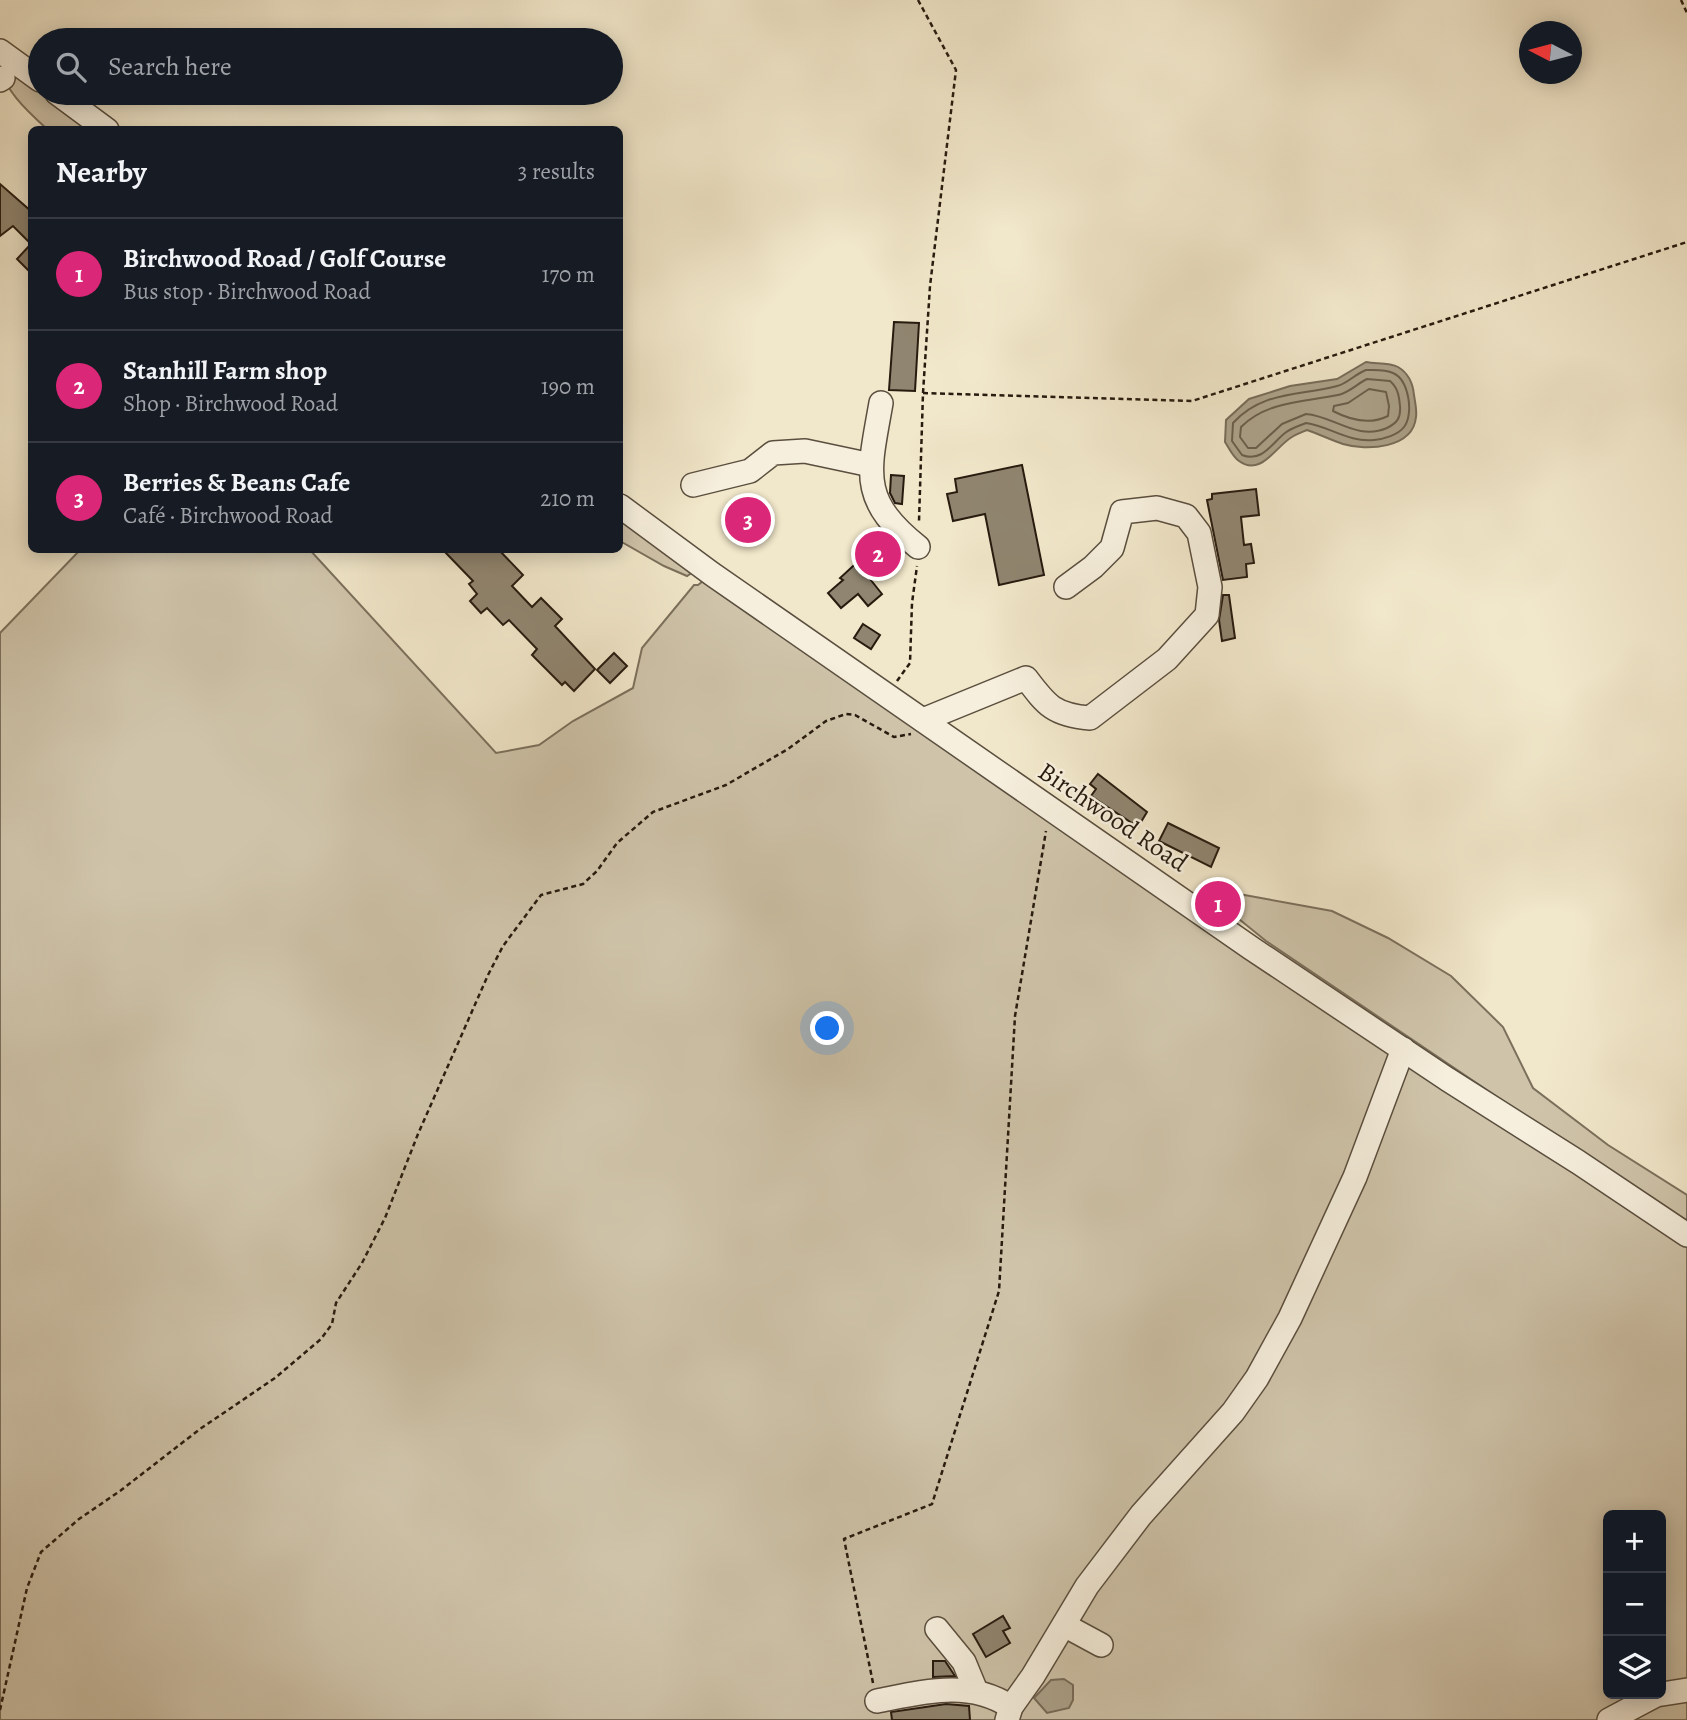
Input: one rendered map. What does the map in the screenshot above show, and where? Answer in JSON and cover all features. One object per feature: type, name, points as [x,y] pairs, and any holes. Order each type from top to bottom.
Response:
[{"type":"street","points":[[0,51],[28,71]]},
{"type":"street","points":[[73,105],[102,126]]},
{"type":"street","points":[[881,403],[870,465],[873,485],[879,506],[895,529],[918,547]]},
{"type":"street","points":[[693,485],[750,471],[773,453],[804,451],[870,465]]},
{"type":"street","name":"Birchwood Road","points":[[623,508],[712,574],[887,694],[921,724],[1403,1049],[1687,1235]]},
{"type":"street","points":[[921,724],[1026,678],[1047,705],[1069,716],[1090,718],[1167,659],[1207,615],[1210,587],[1199,533],[1186,516],[1157,508],[1122,512],[1112,548],[1093,567],[1066,587]]},
{"type":"street","points":[[877,1700],[954,1689],[976,1691],[995,1696],[1009,1717],[1087,1586],[1141,1515],[1224,1422],[1257,1378],[1290,1318],[1355,1177],[1403,1049]]},
{"type":"street","points":[[1064,1625],[1101,1645]]},
{"type":"street","points":[[937,1629],[964,1662],[976,1691]]},
{"type":"street","points":[[1609,1720],[1656,1695],[1687,1690]]},
{"type":"path","points":[[887,694],[910,663],[930,286],[956,70],[918,0]]},
{"type":"path","points":[[1681,0],[1687,13]]},
{"type":"path","points":[[923,393],[1192,401],[1687,242]]},
{"type":"path","points":[[0,1710],[27,1588],[41,1552],[79,1519],[200,1429],[275,1378],[321,1339],[332,1324],[336,1303],[362,1263],[385,1218],[418,1134],[488,975],[503,946],[541,895],[583,884],[597,871],[617,843],[653,812],[726,785],[788,749],[826,721],[846,714],[855,715],[894,737],[908,736],[921,724]]},
{"type":"path","points":[[877,1700],[844,1539],[932,1504],[999,1291],[1015,1016],[1043,840],[1053,811]]},
{"type":"shaded area","points":[[0,60],[28,75],[28,105],[73,105],[102,126],[44,126],[10,89],[1,70]]},
{"type":"shaded area","points":[[623,522],[693,572],[687,576],[623,543]]},
{"type":"shaded area","points":[[77,553],[313,553],[496,753],[539,745],[573,721],[633,688],[642,648],[694,585],[712,574],[1687,1235],[1687,1720],[0,1720],[0,633]]},
{"type":"shaded area","points":[[1239,894],[1332,911],[1388,938],[1451,976],[1503,1027],[1533,1088],[1608,1145],[1687,1195],[1687,1225],[1266,941],[1213,898]]},
{"type":"water","points":[[1366,362],[1394,365],[1402,369],[1409,379],[1416,414],[1413,428],[1407,436],[1387,445],[1364,447],[1343,444],[1307,430],[1286,441],[1261,463],[1247,465],[1233,455],[1225,442],[1226,420],[1249,399],[1290,386],[1337,379]]},
{"type":"water","points":[[1064,1679],[1073,1685],[1073,1700],[1069,1708],[1047,1713],[1034,1698],[1051,1680]]},
{"type":"building","points":[[0,184],[28,208],[28,241],[13,226],[0,236]]},
{"type":"building","points":[[28,247],[28,270],[17,259]]},
{"type":"building","points":[[894,322],[919,323],[915,391],[889,390]]},
{"type":"building","points":[[1022,465],[1044,575],[999,585],[985,514],[953,521],[947,494],[957,492],[955,479]]},
{"type":"building","points":[[891,475],[904,476],[902,504],[895,503],[890,493]]},
{"type":"building","points":[[1256,489],[1259,515],[1241,517],[1244,545],[1251,544],[1254,563],[1246,564],[1247,577],[1223,580],[1207,500],[1212,499],[1212,494]]},
{"type":"building","points":[[745,513],[764,526],[755,539],[736,526]]},
{"type":"building","points":[[877,544],[888,555],[866,574],[882,594],[868,606],[858,594],[841,608],[828,593],[843,580],[840,578]]},
{"type":"building","points":[[446,553],[502,553],[523,575],[512,586],[532,607],[541,598],[562,619],[555,626],[595,669],[574,691],[565,682],[562,685],[532,655],[537,649],[509,620],[503,625],[487,608],[481,613],[470,601],[477,594],[469,584],[473,581]]},
{"type":"building","points":[[1223,595],[1229,595],[1235,638],[1222,641],[1219,620]]},
{"type":"building","points":[[863,624],[880,635],[871,649],[854,638]]},
{"type":"building","points":[[614,653],[627,666],[610,683],[597,670]]},
{"type":"building","points":[[1098,774],[1147,812],[1138,827],[1091,796],[1096,789],[1090,784]]},
{"type":"building","points":[[1168,823],[1219,848],[1211,867],[1159,841]]},
{"type":"building","points":[[1003,1616],[1010,1628],[1003,1631],[1010,1643],[986,1657],[973,1634]]},
{"type":"building","points":[[933,1661],[945,1661],[955,1676],[933,1677]]},
{"type":"building","points":[[946,1704],[969,1706],[970,1720],[892,1720],[891,1712]]},
{"type":"place","name":"Berries & Beans Cafe","points":[[748,520]]},
{"type":"place","name":"Stanhill Farm shop","points":[[878,554]]},
{"type":"place","name":"Birchwood Road / Golf Course","points":[[1218,904]]}]
